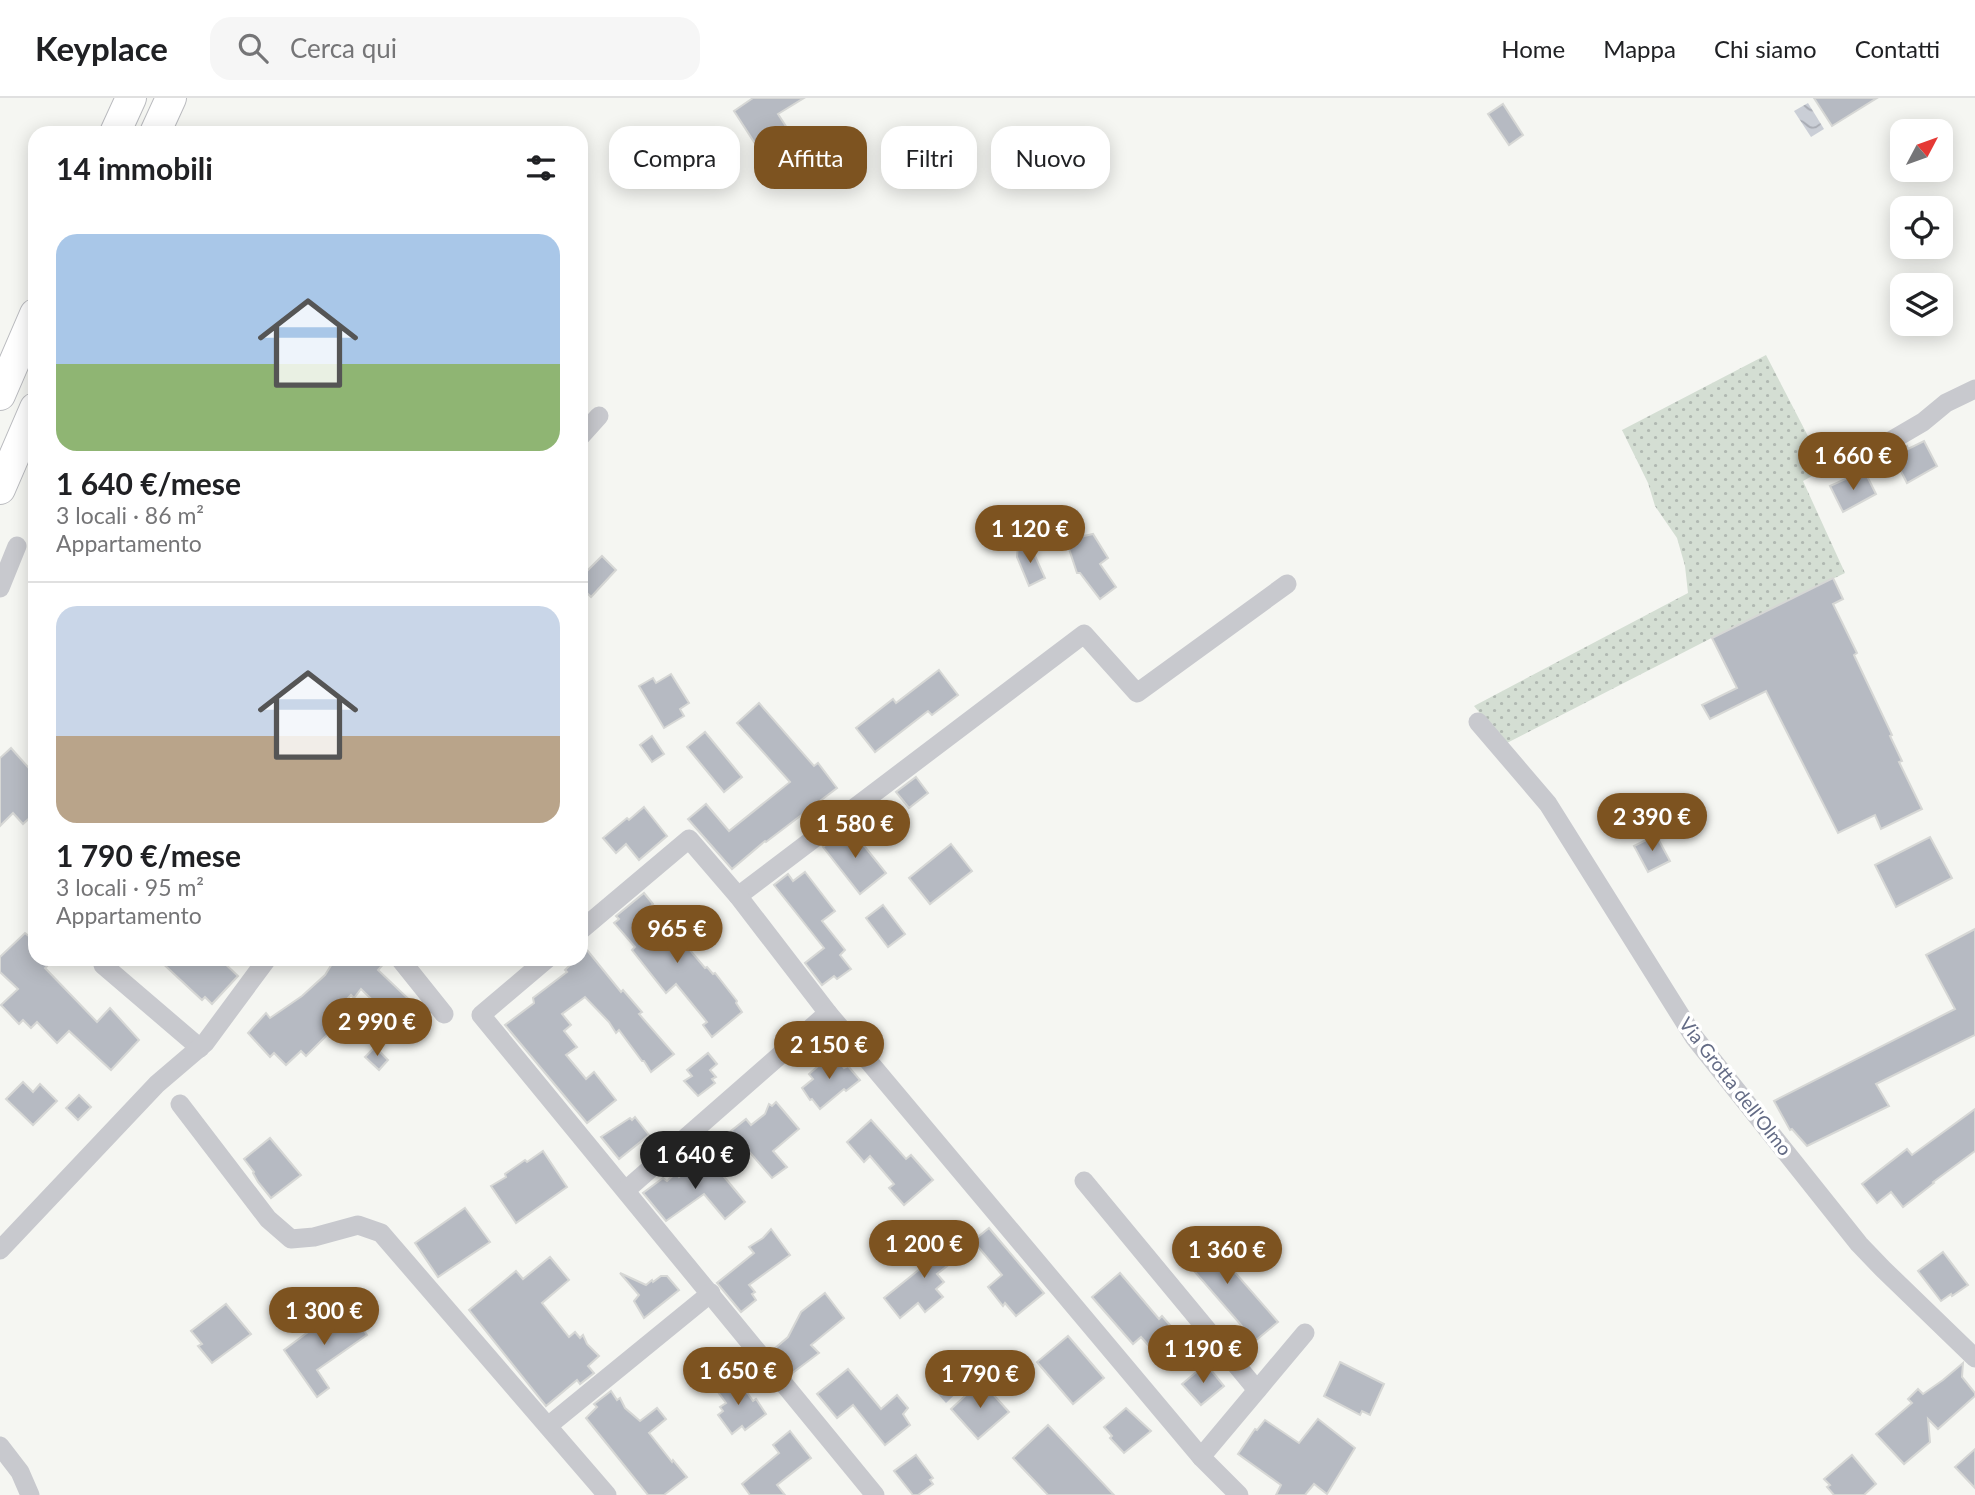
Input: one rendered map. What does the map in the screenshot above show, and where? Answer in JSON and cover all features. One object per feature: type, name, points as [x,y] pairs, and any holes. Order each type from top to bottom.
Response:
[{"type":"highway","points":[[119,126],[131,98]]},
{"type":"highway","points":[[158,126],[171,98]]},
{"type":"highway","points":[[0,395],[28,330]]},
{"type":"highway","points":[[0,489],[28,424]]},
{"type":"street","points":[[1882,446],[1923,422],[1946,403],[1975,389]]},
{"type":"street","points":[[588,428],[599,416]]},
{"type":"street","points":[[0,587],[17,546]]},
{"type":"street","points":[[738,896],[1084,635],[1137,693],[1287,584]]},
{"type":"street","name":"Via Grotta dell'Olmo","points":[[1478,722],[1548,804],[1693,1037],[1859,1244],[1975,1358]]},
{"type":"street","points":[[588,924],[689,838],[738,896],[828,1013],[1201,1457],[1239,1495]]},
{"type":"street","points":[[104,966],[200,1048]]},
{"type":"street","points":[[0,1250],[157,1084],[205,1043],[262,966]]},
{"type":"street","points":[[406,966],[444,1014]]},
{"type":"street","points":[[539,966],[481,1015],[875,1495]]},
{"type":"street","points":[[626,1190],[828,1013]]},
{"type":"street","points":[[180,1104],[268,1219],[291,1239],[314,1237],[358,1225],[381,1233],[607,1495]]},
{"type":"street","points":[[1084,1181],[1257,1390]]},
{"type":"street","points":[[548,1426],[711,1293]]},
{"type":"street","points":[[1201,1457],[1305,1333]]},
{"type":"street","points":[[0,1446],[20,1472],[30,1495]]},
{"type":"shaded area","points":[[1766,355],[1825,469],[1803,481],[1845,573],[1505,744],[1474,706],[1688,593],[1685,566],[1677,538],[1655,506],[1648,483],[1622,430]]},
{"type":"water","points":[[1808,103],[1824,129],[1811,137],[1794,111]]},
{"type":"water","points":[[958,1373],[967,1383],[946,1403],[937,1393]]},
{"type":"building","points":[[753,98],[804,98],[778,114],[786,126],[754,126],[754,142],[734,111]]},
{"type":"building","points":[[1814,98],[1877,98],[1832,126]]},
{"type":"building","points":[[1503,104],[1523,135],[1509,145],[1488,114]]},
{"type":"building","points":[[1924,441],[1937,466],[1907,483],[1892,454]]},
{"type":"building","points":[[1866,474],[1876,494],[1843,512],[1830,486],[1852,476],[1854,479]]},
{"type":"building","points":[[1077,511],[1084,536],[1093,534],[1108,558],[1100,564],[1116,587],[1100,599],[1080,573],[1077,573],[1058,516]]},
{"type":"building","points":[[1018,545],[1031,547],[1045,578],[1029,586],[1017,557]]},
{"type":"building","points":[[602,556],[616,570],[591,597],[588,594],[588,570]]},
{"type":"building","points":[[1833,578],[1843,599],[1833,604],[1857,653],[1854,655],[1892,735],[1890,736],[1902,761],[1899,762],[1922,809],[1881,829],[1875,815],[1838,833],[1766,691],[1710,719],[1702,705],[1737,688],[1712,638]]},
{"type":"building","points":[[939,670],[958,695],[932,715],[928,711],[875,752],[856,728],[893,699],[896,703]]},
{"type":"building","points":[[671,674],[689,703],[680,709],[684,716],[664,728],[639,686],[653,678],[656,683]]},
{"type":"building","points":[[759,703],[814,766],[818,763],[837,788],[732,869],[688,819],[706,804],[729,831],[790,782],[737,723]]},
{"type":"building","points":[[705,732],[742,777],[724,792],[687,747]]},
{"type":"building","points":[[652,736],[664,754],[652,762],[640,745]]},
{"type":"building","points":[[11,748],[28,767],[28,819],[23,824],[13,813],[0,826],[0,758]]},
{"type":"building","points":[[916,777],[928,793],[909,808],[896,792]]},
{"type":"building","points":[[644,807],[667,836],[639,860],[626,844],[616,853],[603,838]]},
{"type":"building","points":[[849,827],[886,873],[860,894],[823,847]]},
{"type":"building","points":[[1656,835],[1670,861],[1648,872],[1634,846]]},
{"type":"building","points":[[1930,837],[1952,878],[1896,907],[1875,865]]},
{"type":"building","points":[[951,844],[972,871],[930,904],[909,878]]},
{"type":"building","points":[[805,872],[835,911],[822,921],[845,950],[840,955],[851,969],[822,985],[805,963],[824,948],[774,885],[788,874],[793,881]]},
{"type":"building","points":[[644,893],[681,945],[684,943],[705,968],[715,973],[737,1001],[742,1012],[712,1037],[703,1025],[707,1022],[676,984],[666,993],[632,950],[635,947],[614,923],[619,919],[616,916]]},
{"type":"building","points":[[883,905],[905,934],[888,947],[866,918]]},
{"type":"building","points":[[1975,929],[1975,1035],[1876,1084],[1889,1106],[1807,1146],[1790,1130],[1774,1101],[1955,1009],[1926,955]]},
{"type":"building","points":[[25,933],[28,935],[28,966],[47,966],[45,968],[97,1022],[110,1008],[139,1040],[111,1070],[69,1031],[57,1043],[37,1022],[31,1028],[23,1020],[19,1024],[1,1005],[18,989],[0,972],[0,957]]},
{"type":"building","points":[[588,951],[621,992],[623,990],[642,1012],[639,1014],[674,1054],[651,1072],[619,1030],[616,1033],[585,997],[562,1014],[571,1025],[564,1031],[577,1047],[566,1055],[586,1079],[594,1072],[616,1100],[587,1123],[505,1025],[534,1003],[533,998],[567,972],[565,970],[569,966],[588,966]]},
{"type":"building","points":[[166,966],[227,966],[238,976],[212,1004],[205,997],[202,1000]]},
{"type":"building","points":[[331,966],[382,966],[378,970],[418,1008],[400,1027],[361,989],[354,998],[351,995],[327,1020],[335,1027],[306,1056],[301,1051],[286,1065],[274,1053],[270,1057],[248,1033],[266,1013],[270,1018],[302,996],[325,975]]},
{"type":"building","points":[[375,1047],[388,1060],[379,1070],[365,1057]]},
{"type":"building","points":[[708,1053],[717,1064],[710,1070],[716,1077],[712,1079],[715,1083],[698,1096],[684,1081],[692,1076],[687,1070]]},
{"type":"building","points":[[833,1053],[844,1068],[848,1066],[860,1080],[846,1091],[844,1089],[820,1109],[802,1088],[813,1079],[809,1074]]},
{"type":"building","points":[[23,1082],[33,1092],[40,1084],[57,1101],[33,1125],[6,1099]]},
{"type":"building","points":[[79,1095],[91,1107],[78,1120],[66,1108]]},
{"type":"building","points":[[776,1102],[799,1129],[773,1151],[787,1167],[772,1178],[731,1131],[746,1119],[751,1125],[765,1114],[769,1104],[772,1106]]},
{"type":"building","points":[[1975,1109],[1975,1151],[1903,1207],[1891,1192],[1877,1203],[1862,1184],[1907,1149],[1912,1155]]},
{"type":"building","points":[[635,1117],[649,1135],[619,1159],[601,1137]]},
{"type":"building","points":[[871,1120],[906,1159],[911,1155],[933,1180],[904,1205],[889,1188],[894,1184],[870,1156],[864,1162],[847,1142]]},
{"type":"building","points":[[270,1138],[301,1175],[271,1198],[244,1159]]},
{"type":"building","points":[[543,1151],[567,1187],[516,1223],[491,1186],[525,1160],[527,1162]]},
{"type":"building","points":[[706,1155],[745,1202],[725,1219],[704,1194],[666,1221],[643,1193],[663,1178],[667,1181],[676,1173],[679,1177]]},
{"type":"building","points":[[465,1208],[490,1242],[438,1277],[415,1243]]},
{"type":"building","points":[[989,1228],[1044,1293],[1016,1316],[1005,1303],[1003,1306],[988,1287],[1002,1275],[973,1241]]},
{"type":"building","points":[[771,1229],[790,1255],[749,1285],[755,1292],[752,1294],[756,1300],[741,1312],[717,1283],[754,1253],[749,1247]]},
{"type":"building","points":[[1198,1230],[1278,1322],[1255,1341],[1175,1249]]},
{"type":"building","points":[[944,1234],[961,1255],[937,1274],[944,1282],[936,1289],[943,1297],[925,1312],[918,1303],[900,1318],[884,1298],[931,1260],[923,1251]]},
{"type":"building","points":[[1943,1252],[1968,1285],[1941,1301],[1918,1271]]},
{"type":"building","points":[[550,1257],[569,1280],[542,1303],[569,1337],[575,1332],[580,1338],[583,1335],[587,1344],[599,1356],[588,1366],[594,1373],[580,1384],[577,1380],[546,1406],[469,1310],[516,1271],[523,1279]]},
{"type":"building","points":[[620,1273],[646,1285],[661,1276],[667,1276],[679,1290],[644,1318],[634,1301],[639,1295]]},
{"type":"building","points":[[1120,1273],[1159,1319],[1162,1316],[1181,1338],[1159,1357],[1141,1337],[1133,1344],[1092,1297]]},
{"type":"building","points":[[825,1293],[844,1318],[811,1345],[819,1353],[791,1374],[773,1350],[788,1337],[801,1312]]},
{"type":"building","points":[[226,1304],[251,1334],[212,1363],[198,1346],[202,1344],[191,1331]]},
{"type":"building","points":[[343,1306],[353,1320],[355,1317],[367,1335],[317,1370],[329,1388],[317,1397],[284,1350]]},
{"type":"building","points":[[1068,1336],[1104,1378],[1073,1404],[1037,1362]]},
{"type":"building","points":[[1340,1362],[1384,1384],[1370,1415],[1362,1411],[1360,1415],[1324,1396]]},
{"type":"building","points":[[1963,1363],[1962,1377],[1975,1396],[1938,1429],[1928,1419],[1930,1442],[1904,1464],[1876,1434],[1912,1403],[1908,1399],[1918,1389],[1923,1394]]},
{"type":"building","points":[[1206,1364],[1224,1386],[1201,1405],[1182,1384]]},
{"type":"building","points":[[848,1369],[881,1409],[897,1395],[908,1408],[903,1414],[910,1425],[885,1445],[853,1405],[837,1418],[817,1394]]},
{"type":"building","points":[[730,1376],[743,1393],[746,1391],[753,1401],[756,1399],[766,1414],[745,1430],[742,1426],[732,1434],[718,1415],[723,1411],[720,1407],[726,1403],[715,1388]]},
{"type":"building","points":[[981,1381],[1009,1412],[978,1439],[951,1409]]},
{"type":"building","points":[[611,1391],[640,1421],[657,1408],[666,1419],[649,1433],[687,1477],[664,1495],[648,1495],[586,1418],[597,1407],[594,1404]]},
{"type":"building","points":[[1126,1408],[1151,1431],[1124,1453],[1104,1427]]},
{"type":"building","points":[[1318,1419],[1355,1448],[1327,1494],[1314,1484],[1305,1495],[1276,1495],[1281,1485],[1238,1454],[1255,1429],[1265,1420],[1299,1443]]},
{"type":"building","points":[[1048,1425],[1114,1495],[1048,1495],[1013,1458]]},
{"type":"building","points":[[790,1431],[811,1458],[777,1485],[785,1495],[750,1495],[742,1484],[779,1453],[773,1445]]},
{"type":"building","points":[[1975,1449],[1975,1488],[1955,1467]]},
{"type":"building","points":[[916,1455],[933,1478],[930,1480],[933,1484],[918,1495],[913,1495],[894,1471]]},
{"type":"building","points":[[1852,1455],[1876,1484],[1864,1495],[1834,1495],[1824,1479]]}]
